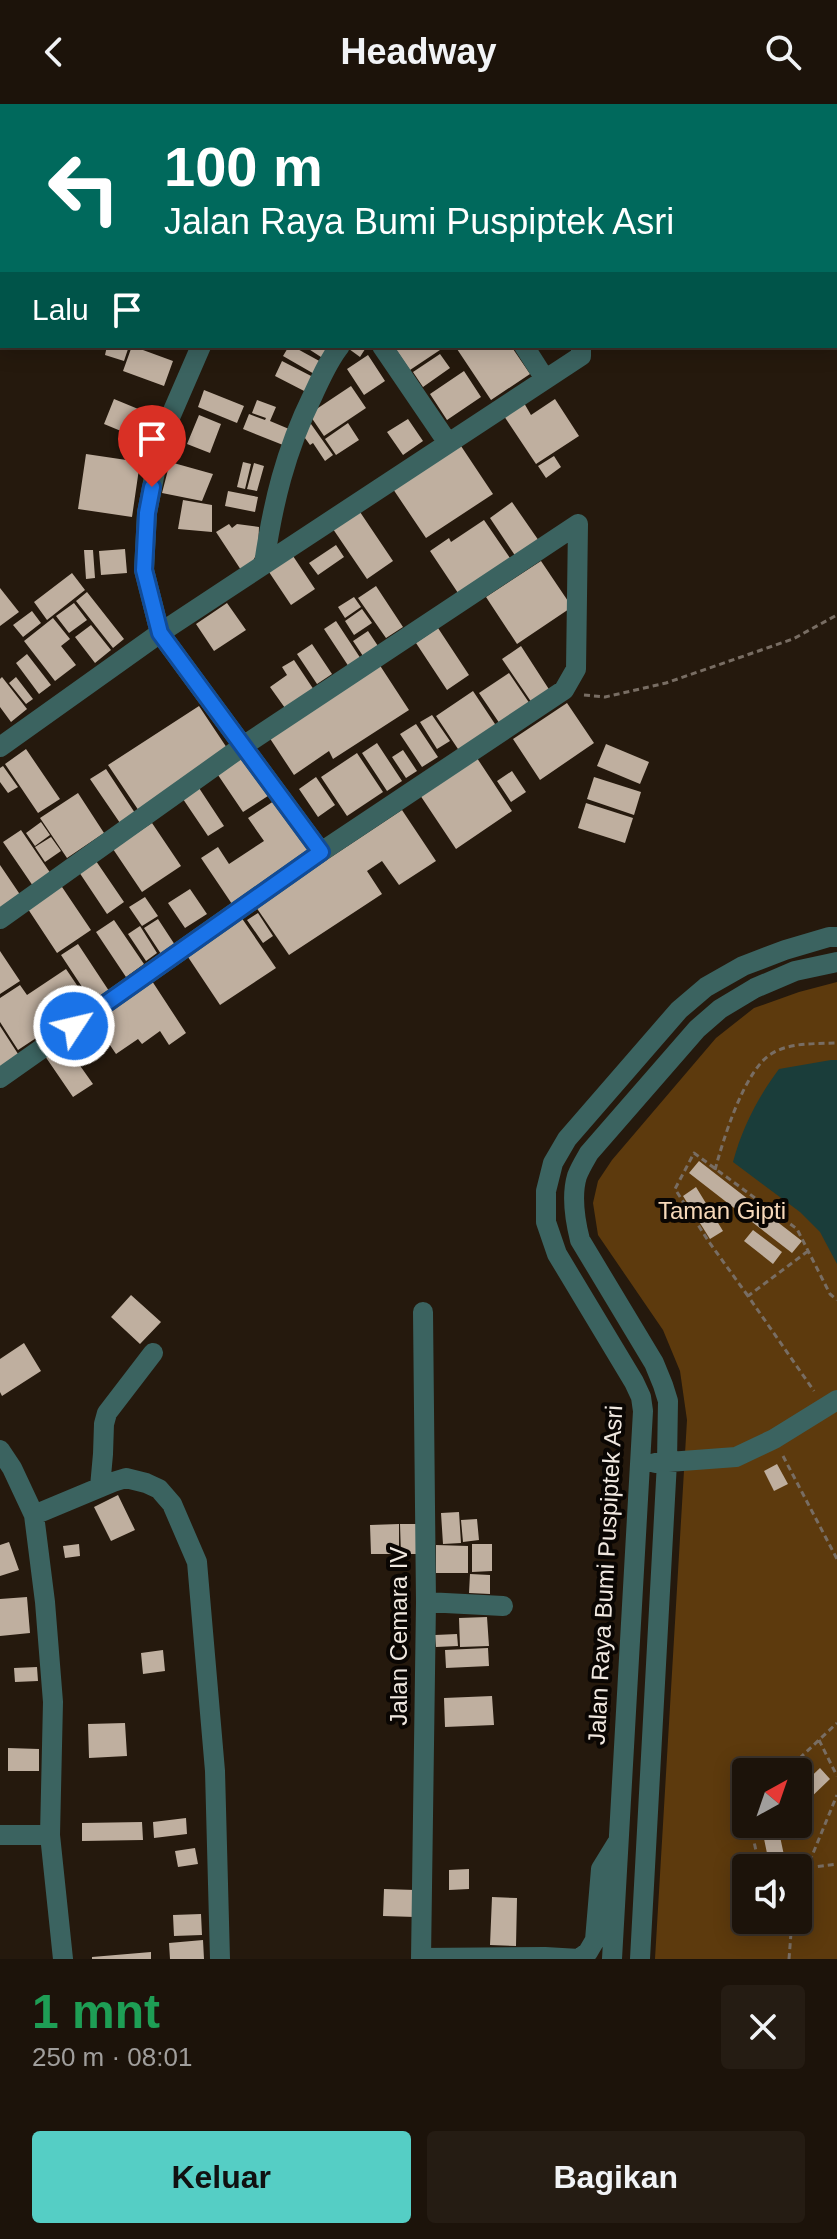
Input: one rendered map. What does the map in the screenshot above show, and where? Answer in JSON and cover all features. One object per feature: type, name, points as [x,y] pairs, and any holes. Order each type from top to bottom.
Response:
[{"type":"street","points":[[200,348],[162,436],[147,513],[144,570],[160,633],[321,852]]},
{"type":"street","points":[[264,564],[273,506],[297,428],[339,348]]},
{"type":"street","points":[[383,348],[448,443]]},
{"type":"street","points":[[525,348],[545,379]]},
{"type":"street","points":[[0,747],[160,633],[581,356],[581,348]]},
{"type":"street","points":[[0,919],[243,746],[578,524],[576,669],[564,690],[321,852],[0,1078]]},
{"type":"street","name":"Jalan Raya Bumi Puspiptek Asri","points":[[612,1959],[643,1411],[641,1397],[557,1254],[546,1222],[546,1191],[553,1163],[567,1139],[679,1010],[706,987],[743,966],[799,946],[837,937]]},
{"type":"street","points":[[640,1959],[668,1401],[654,1363],[580,1240],[575,1209],[577,1176],[589,1153],[697,1029],[720,1009],[755,988],[795,971],[837,962]]},
{"type":"street","name":"Jalan Cemara IV","points":[[421,1958],[426,1602],[423,1312]]},
{"type":"street","points":[[100,1487],[107,1413],[153,1353]]},
{"type":"street","points":[[639,1464],[736,1457],[774,1439],[831,1404]]},
{"type":"street","points":[[0,1450],[34,1515],[45,1602],[53,1702],[50,1835],[63,1959]]},
{"type":"street","points":[[34,1515],[126,1478],[146,1483],[159,1489],[172,1504],[197,1562],[215,1771],[220,1959]]},
{"type":"street","points":[[426,1602],[503,1606]]},
{"type":"street","points":[[0,1835],[50,1835]]},
{"type":"street","points":[[421,1958],[579,1959],[595,1940],[601,1869],[617,1842]]},
{"type":"path","points":[[564,690],[605,697],[666,683],[793,639],[837,615]]},
{"type":"path","points":[[715,1170],[746,1085],[757,1067],[771,1053],[800,1044],[837,1043]]},
{"type":"path","points":[[831,1404],[748,1296],[675,1189],[694,1153],[797,1229],[830,1294],[837,1300]]},
{"type":"path","points":[[748,1296],[808,1251]]},
{"type":"path","points":[[774,1439],[837,1559]]},
{"type":"path","points":[[800,1758],[837,1723]]},
{"type":"path","points":[[819,1740],[837,1776]]},
{"type":"path","points":[[812,1856],[837,1795]]},
{"type":"path","points":[[812,1867],[837,1864]]},
{"type":"path","points":[[789,1959],[791,1934]]},
{"type":"green space","name":"Taman Gipti","points":[[837,982],[837,1959],[655,1959],[687,1420],[680,1371],[663,1330],[598,1235],[593,1203],[598,1181],[612,1160],[716,1038],[754,1008]]},
{"type":"water","points":[[837,1060],[837,1264],[820,1232],[800,1212],[733,1162],[752,1113],[779,1069]]},
{"type":"building","points":[[107,348],[128,348],[124,361],[105,355]]},
{"type":"building","points":[[131,348],[173,361],[164,386],[123,371]]},
{"type":"building","points":[[288,348],[296,348],[323,363],[316,375],[283,356]]},
{"type":"building","points":[[307,348],[331,348],[324,359]]},
{"type":"building","points":[[350,348],[366,348],[360,357]]},
{"type":"building","points":[[395,348],[443,348],[410,370]]},
{"type":"building","points":[[456,348],[512,348],[530,374],[491,400]]},
{"type":"building","points":[[440,354],[450,368],[423,387],[413,372]]},
{"type":"building","points":[[368,355],[385,381],[364,395],[347,369]]},
{"type":"building","points":[[282,361],[315,378],[308,393],[275,376]]},
{"type":"building","points":[[464,371],[481,397],[447,420],[430,394]]},
{"type":"building","points":[[351,386],[366,408],[324,436],[309,414]]},
{"type":"building","points":[[204,390],[244,406],[237,423],[198,407]]},
{"type":"building","points":[[114,399],[143,411],[133,436],[104,424]]},
{"type":"building","points":[[555,399],[579,436],[536,464],[504,416],[524,403],[531,415]]},
{"type":"building","points":[[257,400],[276,407],[270,421],[289,429],[283,445],[243,429],[249,414],[266,418],[252,413]]},
{"type":"building","points":[[199,415],[221,424],[210,453],[187,444]]},
{"type":"building","points":[[408,419],[423,441],[403,455],[387,432]]},
{"type":"building","points":[[348,423],[359,440],[336,455],[325,439]]},
{"type":"building","points":[[311,424],[333,455],[325,461],[300,431]]},
{"type":"building","points":[[461,446],[493,494],[426,538],[393,489]]},
{"type":"building","points":[[86,454],[140,462],[132,517],[78,509]]},
{"type":"building","points":[[554,456],[561,467],[546,478],[538,466]]},
{"type":"building","points":[[170,462],[213,474],[202,501],[162,493]]},
{"type":"building","points":[[243,462],[251,464],[245,489],[237,487]]},
{"type":"building","points":[[254,463],[264,466],[257,491],[247,489]]},
{"type":"building","points":[[228,491],[258,497],[255,512],[225,506]]},
{"type":"building","points":[[183,500],[212,505],[212,532],[178,529]]},
{"type":"building","points":[[512,502],[539,541],[516,557],[490,518]]},
{"type":"building","points":[[360,512],[393,561],[367,579],[333,529]]},
{"type":"building","points":[[484,520],[512,561],[458,593],[430,551],[449,538],[451,542]]},
{"type":"building","points":[[229,524],[232,528],[237,524],[259,527],[258,551],[253,561],[241,570],[216,532]]},
{"type":"building","points":[[336,545],[344,557],[318,575],[309,563]]},
{"type":"building","points":[[125,549],[127,573],[101,575],[99,551]]},
{"type":"building","points":[[84,550],[93,550],[95,578],[86,579]]},
{"type":"building","points":[[293,556],[315,589],[291,605],[269,572]]},
{"type":"building","points":[[541,561],[572,607],[517,644],[486,597]]},
{"type":"building","points":[[72,573],[85,590],[47,620],[34,602]]},
{"type":"building","points":[[376,586],[403,627],[386,638],[358,598]]},
{"type":"building","points":[[0,588],[19,612],[0,626]]},
{"type":"building","points":[[87,592],[124,639],[113,648],[76,601]]},
{"type":"building","points":[[354,597],[361,607],[345,618],[338,607]]},
{"type":"building","points":[[74,603],[87,620],[69,633],[56,616]]},
{"type":"building","points":[[227,603],[246,630],[214,651],[196,624]]},
{"type":"building","points":[[362,609],[372,623],[354,635],[345,621]]},
{"type":"building","points":[[32,611],[41,623],[23,637],[13,625]]},
{"type":"building","points":[[53,618],[70,639],[61,646],[76,665],[55,681],[24,641]]},
{"type":"building","points":[[336,621],[361,659],[349,667],[324,629]]},
{"type":"building","points":[[91,625],[111,650],[95,663],[75,637]]},
{"type":"building","points":[[438,628],[469,675],[447,690],[416,643]]},
{"type":"building","points":[[368,631],[380,649],[365,659],[353,641]]},
{"type":"building","points":[[312,644],[332,674],[317,684],[297,654]]},
{"type":"building","points":[[521,646],[552,694],[534,706],[502,659]]},
{"type":"building","points":[[27,654],[51,685],[39,694],[16,663]]},
{"type":"building","points":[[294,660],[316,693],[285,708],[270,687],[287,675],[282,667]]},
{"type":"building","points":[[379,664],[409,710],[333,759],[329,751],[294,775],[269,737]]},
{"type":"building","points":[[509,673],[532,707],[502,727],[479,693]]},
{"type":"building","points":[[2,677],[27,709],[11,722],[0,707]]},
{"type":"building","points":[[16,677],[33,699],[26,704],[9,683]]},
{"type":"building","points":[[473,691],[497,727],[460,752],[436,716]]},
{"type":"building","points":[[567,703],[594,743],[540,780],[513,739]]},
{"type":"building","points":[[199,706],[229,751],[139,811],[108,765]]},
{"type":"building","points":[[432,715],[450,741],[437,749],[420,722]]},
{"type":"building","points":[[416,724],[438,757],[422,767],[400,734]]},
{"type":"building","points":[[377,743],[402,781],[387,791],[362,753]]},
{"type":"building","points":[[606,744],[649,762],[640,784],[597,766]]},
{"type":"building","points":[[26,749],[60,799],[38,813],[5,764]]},
{"type":"building","points":[[403,750],[417,771],[406,778],[392,757]]},
{"type":"building","points":[[357,753],[383,792],[347,816],[321,777]]},
{"type":"building","points":[[245,756],[271,794],[243,812],[218,775]]},
{"type":"building","points":[[477,758],[512,811],[456,849],[420,795]]},
{"type":"building","points":[[3,766],[18,787],[8,793],[0,782],[0,768]]},
{"type":"building","points":[[106,769],[135,813],[120,823],[90,779]]},
{"type":"building","points":[[512,771],[526,792],[511,802],[497,781]]},
{"type":"building","points":[[316,777],[335,805],[318,817],[299,789]]},
{"type":"building","points":[[594,777],[641,792],[634,815],[587,799]]},
{"type":"building","points":[[199,788],[224,826],[208,836],[183,799]]},
{"type":"building","points":[[78,793],[104,833],[67,858],[40,818]]},
{"type":"building","points":[[277,799],[312,851],[232,904],[201,858],[218,847],[229,864],[264,841],[248,818]]},
{"type":"building","points":[[586,803],[633,818],[625,843],[578,828]]},
{"type":"building","points":[[402,810],[436,861],[399,885],[382,861],[367,871],[382,894],[289,955],[256,907]]},
{"type":"building","points":[[41,822],[50,835],[35,846],[26,833]]},
{"type":"building","points":[[152,823],[181,866],[142,892],[113,849]]},
{"type":"building","points":[[21,830],[51,874],[33,886],[3,842]]},
{"type":"building","points":[[51,837],[61,851],[45,862],[35,847]]},
{"type":"building","points":[[96,861],[124,902],[107,914],[79,872]]},
{"type":"building","points":[[0,865],[21,896],[0,910]]},
{"type":"building","points":[[60,884],[91,930],[57,953],[26,906]]},
{"type":"building","points":[[190,889],[207,914],[185,928],[168,903]]},
{"type":"building","points":[[145,897],[158,916],[142,926],[129,907]]},
{"type":"building","points":[[258,913],[273,936],[263,943],[247,920]]},
{"type":"building","points":[[241,917],[276,968],[220,1005],[186,954]]},
{"type":"building","points":[[158,919],[175,945],[161,954],[144,928]]},
{"type":"building","points":[[114,920],[144,964],[126,977],[96,932]]},
{"type":"building","points":[[140,926],[157,953],[146,961],[128,934]]},
{"type":"building","points":[[78,944],[109,991],[92,1002],[61,955]]},
{"type":"building","points":[[0,951],[20,981],[0,994]]},
{"type":"building","points":[[66,969],[89,1003],[18,1050],[0,1022],[0,998],[20,985],[27,995]]},
{"type":"building","points":[[152,981],[186,1033],[169,1045],[160,1031],[142,1044],[138,1039],[116,1054],[93,1020]]},
{"type":"building","points":[[0,1026],[20,1057],[0,1070]]},
{"type":"building","points":[[64,1043],[93,1084],[73,1097],[45,1056]]},
{"type":"building","points":[[699,1161],[802,1241],[792,1253],[689,1173]]},
{"type":"building","points":[[696,1187],[723,1231],[710,1239],[683,1196]]},
{"type":"building","points":[[753,1230],[782,1252],[773,1264],[744,1241]]},
{"type":"building","points":[[131,1295],[161,1322],[140,1344],[111,1317]]},
{"type":"building","points":[[24,1343],[41,1371],[2,1396],[0,1359]]},
{"type":"building","points":[[777,1464],[788,1484],[774,1491],[764,1471]]},
{"type":"building","points":[[118,1495],[135,1530],[111,1541],[94,1507]]},
{"type":"building","points":[[459,1512],[461,1543],[443,1544],[441,1513]]},
{"type":"building","points":[[477,1519],[479,1540],[463,1542],[461,1520]]},
{"type":"building","points":[[399,1524],[399,1554],[371,1554],[370,1525]]},
{"type":"building","points":[[400,1524],[420,1524],[420,1554],[401,1554]]},
{"type":"building","points":[[9,1542],[19,1570],[0,1576],[0,1545]]},
{"type":"building","points":[[79,1544],[80,1556],[65,1558],[63,1546]]},
{"type":"building","points":[[472,1544],[492,1544],[492,1571],[472,1572]]},
{"type":"building","points":[[436,1545],[468,1546],[468,1573],[436,1573]]},
{"type":"building","points":[[470,1574],[490,1575],[490,1594],[469,1593]]},
{"type":"building","points":[[27,1597],[30,1633],[0,1636],[0,1599]]},
{"type":"building","points":[[487,1617],[489,1646],[460,1647],[459,1618]]},
{"type":"building","points":[[457,1634],[458,1646],[436,1647],[435,1635]]},
{"type":"building","points":[[488,1648],[489,1666],[446,1668],[445,1650]]},
{"type":"building","points":[[163,1650],[165,1671],[143,1674],[141,1653]]},
{"type":"building","points":[[37,1667],[38,1681],[15,1682],[14,1668]]},
{"type":"building","points":[[492,1696],[494,1725],[445,1727],[444,1698]]},
{"type":"building","points":[[125,1723],[127,1756],[89,1758],[88,1724]]},
{"type":"building","points":[[8,1748],[39,1749],[39,1771],[8,1771]]},
{"type":"building","points":[[820,1768],[830,1779],[812,1796],[812,1776]]},
{"type":"building","points":[[186,1818],[187,1834],[154,1838],[153,1822]]},
{"type":"building","points":[[142,1822],[143,1840],[82,1841],[82,1823]]},
{"type":"building","points":[[764,1838],[780,1838],[784,1854],[767,1854]]},
{"type":"building","points":[[195,1848],[198,1864],[178,1867],[175,1851]]},
{"type":"building","points":[[469,1869],[469,1889],[449,1890],[449,1870]]},
{"type":"building","points":[[384,1889],[415,1890],[415,1917],[383,1916]]},
{"type":"building","points":[[492,1897],[517,1898],[516,1946],[490,1945]]},
{"type":"building","points":[[201,1914],[202,1935],[174,1936],[173,1915]]},
{"type":"building","points":[[203,1940],[204,1959],[170,1959],[169,1943]]},
{"type":"building","points":[[151,1952],[151,1959],[92,1959],[92,1957]]},
{"type":"route","points":[[74,1026],[321,852],[160,633],[144,570],[147,513],[152,487]]}]
